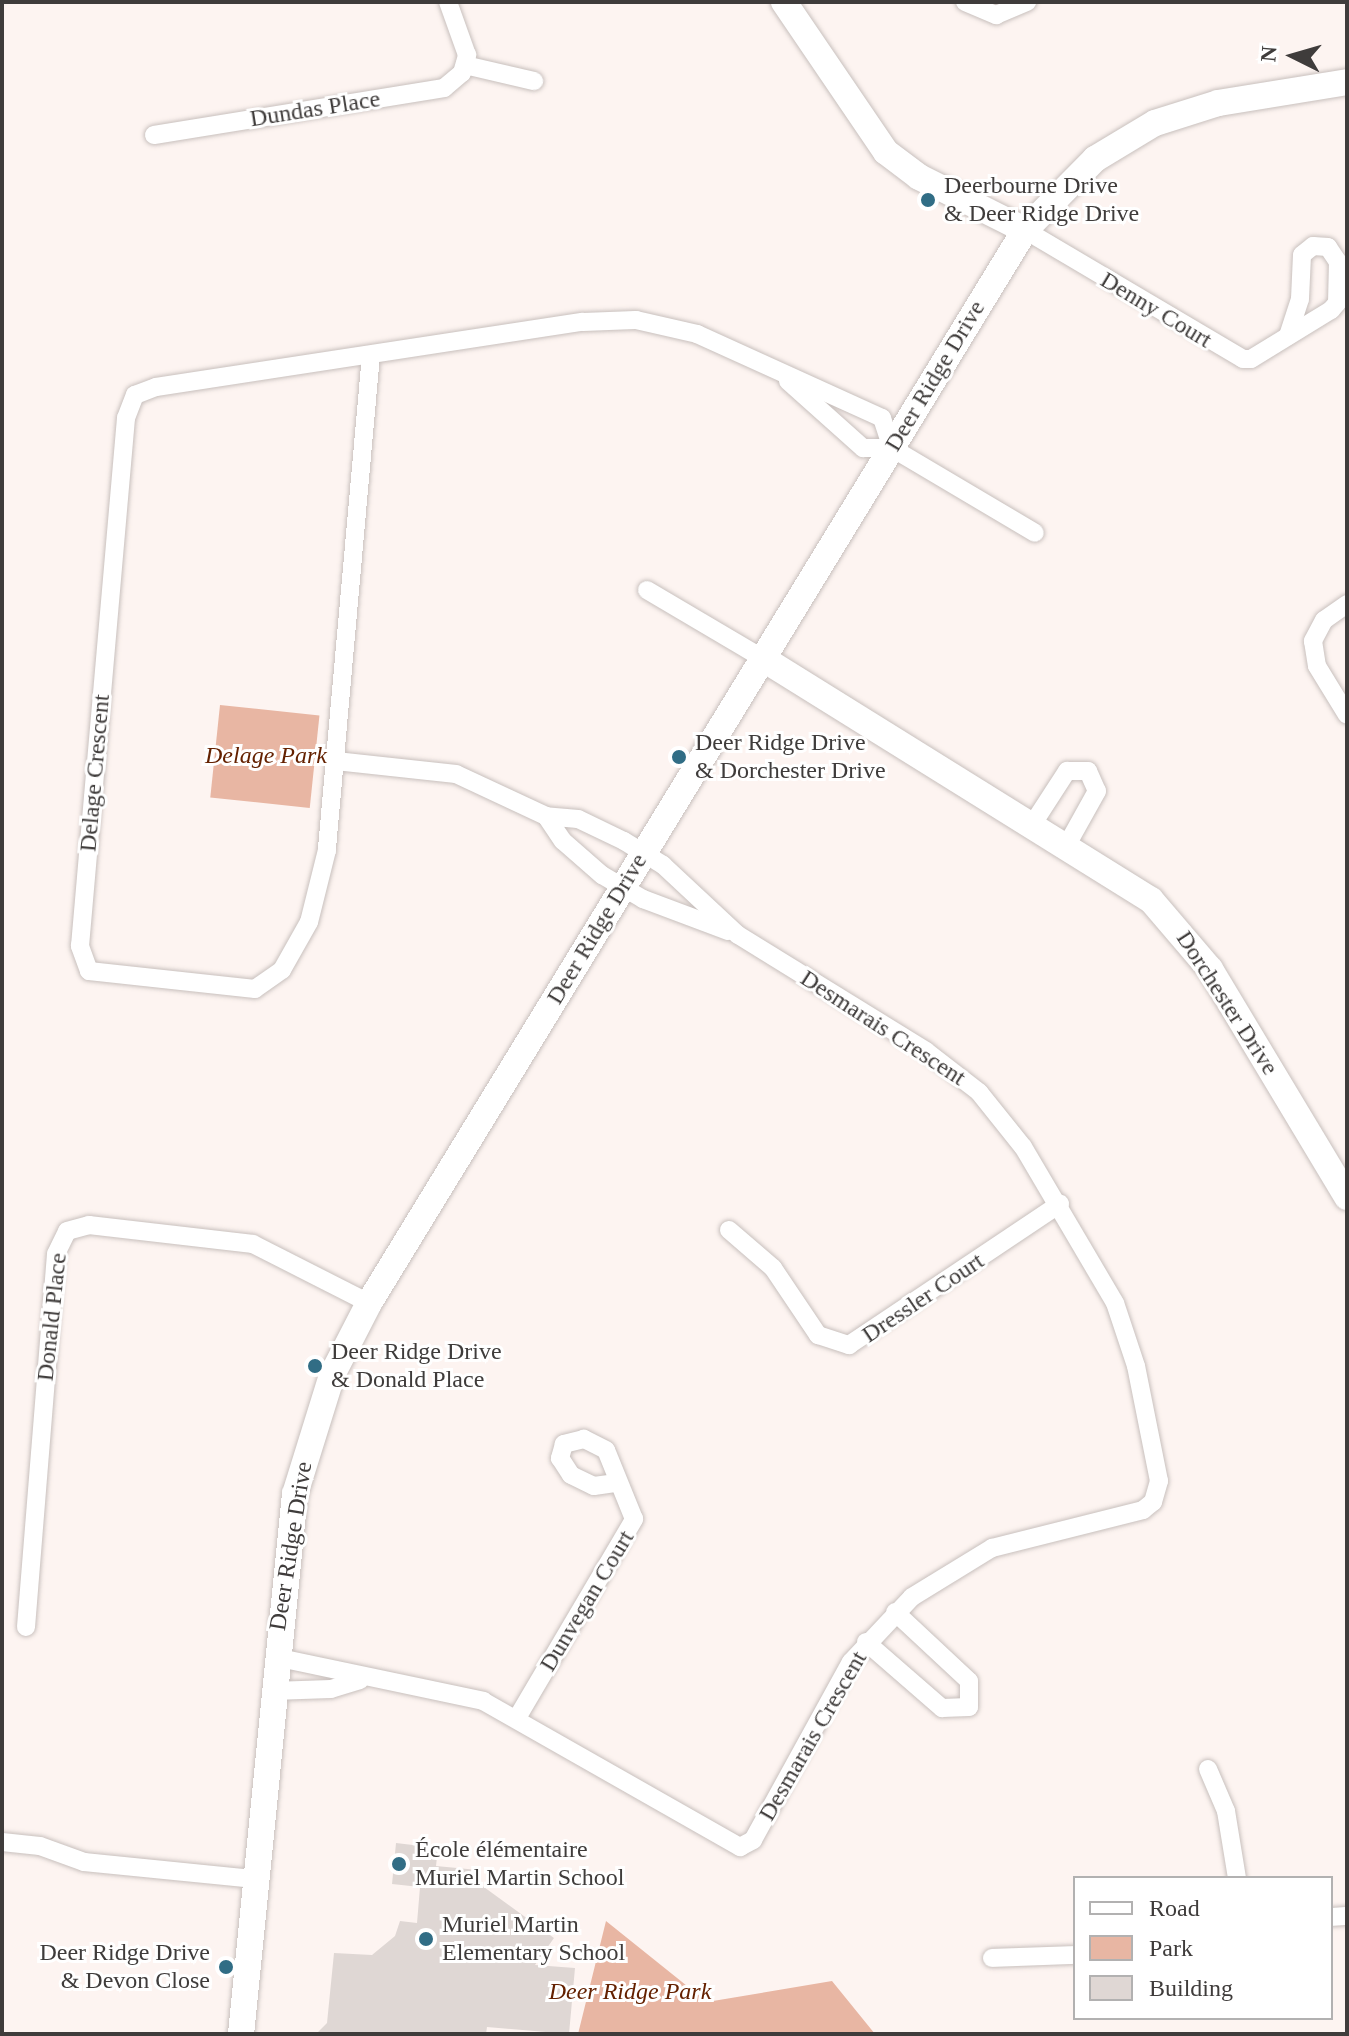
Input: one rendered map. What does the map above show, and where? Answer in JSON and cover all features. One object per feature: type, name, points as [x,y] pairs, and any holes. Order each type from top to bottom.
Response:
[{"type":"street","points":[[448,2],[465,39],[465,65],[534,81]]},
{"type":"street","points":[[784,2],[886,152],[919,177],[1025,230]]},
{"type":"street","points":[[965,2],[996,15],[1027,2]]},
{"type":"street","name":"Dundas Place","points":[[154,135],[437,90],[458,79],[465,65]]},
{"type":"street","name":"Deer Ridge Drive","points":[[241,2034],[275,1657],[301,1467],[332,1375],[369,1303],[1025,230],[1077,174],[1155,123],[1218,103],[1347,82]]},
{"type":"street","name":"Denny Court","points":[[1025,230],[1236,357],[1251,359],[1331,310],[1341,296],[1336,254],[1328,247],[1313,246],[1302,255],[1300,299],[1288,336]]},
{"type":"street","name":"Delage Crescent","points":[[371,355],[336,761],[318,895],[298,946],[274,980],[245,989],[103,975],[84,967],[80,946],[131,401],[148,388],[371,355],[617,319],[697,334],[783,377],[882,418],[892,448],[863,448],[783,377]]},
{"type":"street","points":[[892,448],[1035,533]]},
{"type":"street","points":[[647,590],[762,658]]},
{"type":"street","points":[[1347,604],[1324,620],[1313,641],[1317,666],[1347,715]]},
{"type":"street","name":"Dorchester Drive","points":[[762,658],[1068,843],[1135,888],[1181,930],[1339,1165],[1347,1197]]},
{"type":"street","points":[[336,761],[456,774],[546,816],[578,819],[643,853]]},
{"type":"street","points":[[1034,822],[1067,771],[1088,771],[1097,791],[1068,843]]},
{"type":"street","points":[[546,816],[563,841],[623,887]]},
{"type":"street","name":"Desmarais Crescent","points":[[643,853],[738,935]]},
{"type":"street","name":"Desmarais Crescent","points":[[275,1657],[335,1667],[360,1680],[446,1689],[517,1718],[740,1847],[753,1840],[866,1642],[895,1612],[948,1570],[992,1548],[1143,1510],[1157,1492],[1127,1334],[1097,1266],[1060,1204],[979,1092],[926,1051],[738,935],[623,887]]},
{"type":"street","name":"Dressler Court","points":[[729,1230],[773,1268],[818,1335],[849,1345],[1060,1204]]},
{"type":"street","name":"Donald Place","points":[[26,1627],[56,1254],[67,1231],[89,1225],[253,1244],[369,1303]]},
{"type":"street","name":"Dunvegan Court","points":[[517,1718],[631,1532],[631,1502],[615,1483]]},
{"type":"street","points":[[866,1642],[942,1708],[969,1707],[969,1681],[895,1612]]},
{"type":"street","name":"Desmarais Crescent","points":[[272,1691],[331,1689],[360,1680]]},
{"type":"street","points":[[1208,1769],[1226,1811],[1237,1876]]},
{"type":"street","points":[[2,1842],[134,1867],[255,1879]]},
{"type":"street","points":[[992,1958],[1073,1955]]},
{"type":"green space","name":"Delage Park","points":[[220,705],[319,715],[310,808],[210,797]]},
{"type":"green space","name":"Deer Ridge Park","points":[[606,1921],[707,2002],[832,1981],[875,2034],[578,2034]]},
{"type":"building","name":"Muriel Martin Elementary School","points":[[396,1843],[438,1848],[436,1866],[478,1870],[477,1882],[554,1938],[535,1965],[575,1968],[569,2034],[487,2027],[486,2034],[316,2034],[327,2023],[334,1953],[372,1955],[395,1936],[400,1921],[417,1923],[420,1887],[392,1884]]},
{"type":"place","name":"Deerbourne Drive & Deer Ridge Drive","points":[[928,200]]},
{"type":"place","name":"Deer Ridge Drive & Dorchester Drive","points":[[679,757]]},
{"type":"place","name":"Deer Ridge Drive & Donald Place","points":[[315,1366]]},
{"type":"place","name":"École élémentaire Muriel Martin School","points":[[399,1864]]},
{"type":"place","name":"Muriel Martin Elementary School","points":[[426,1939]]},
{"type":"place","name":"Deer Ridge Drive & Devon Close","points":[[226,1967]]}]
